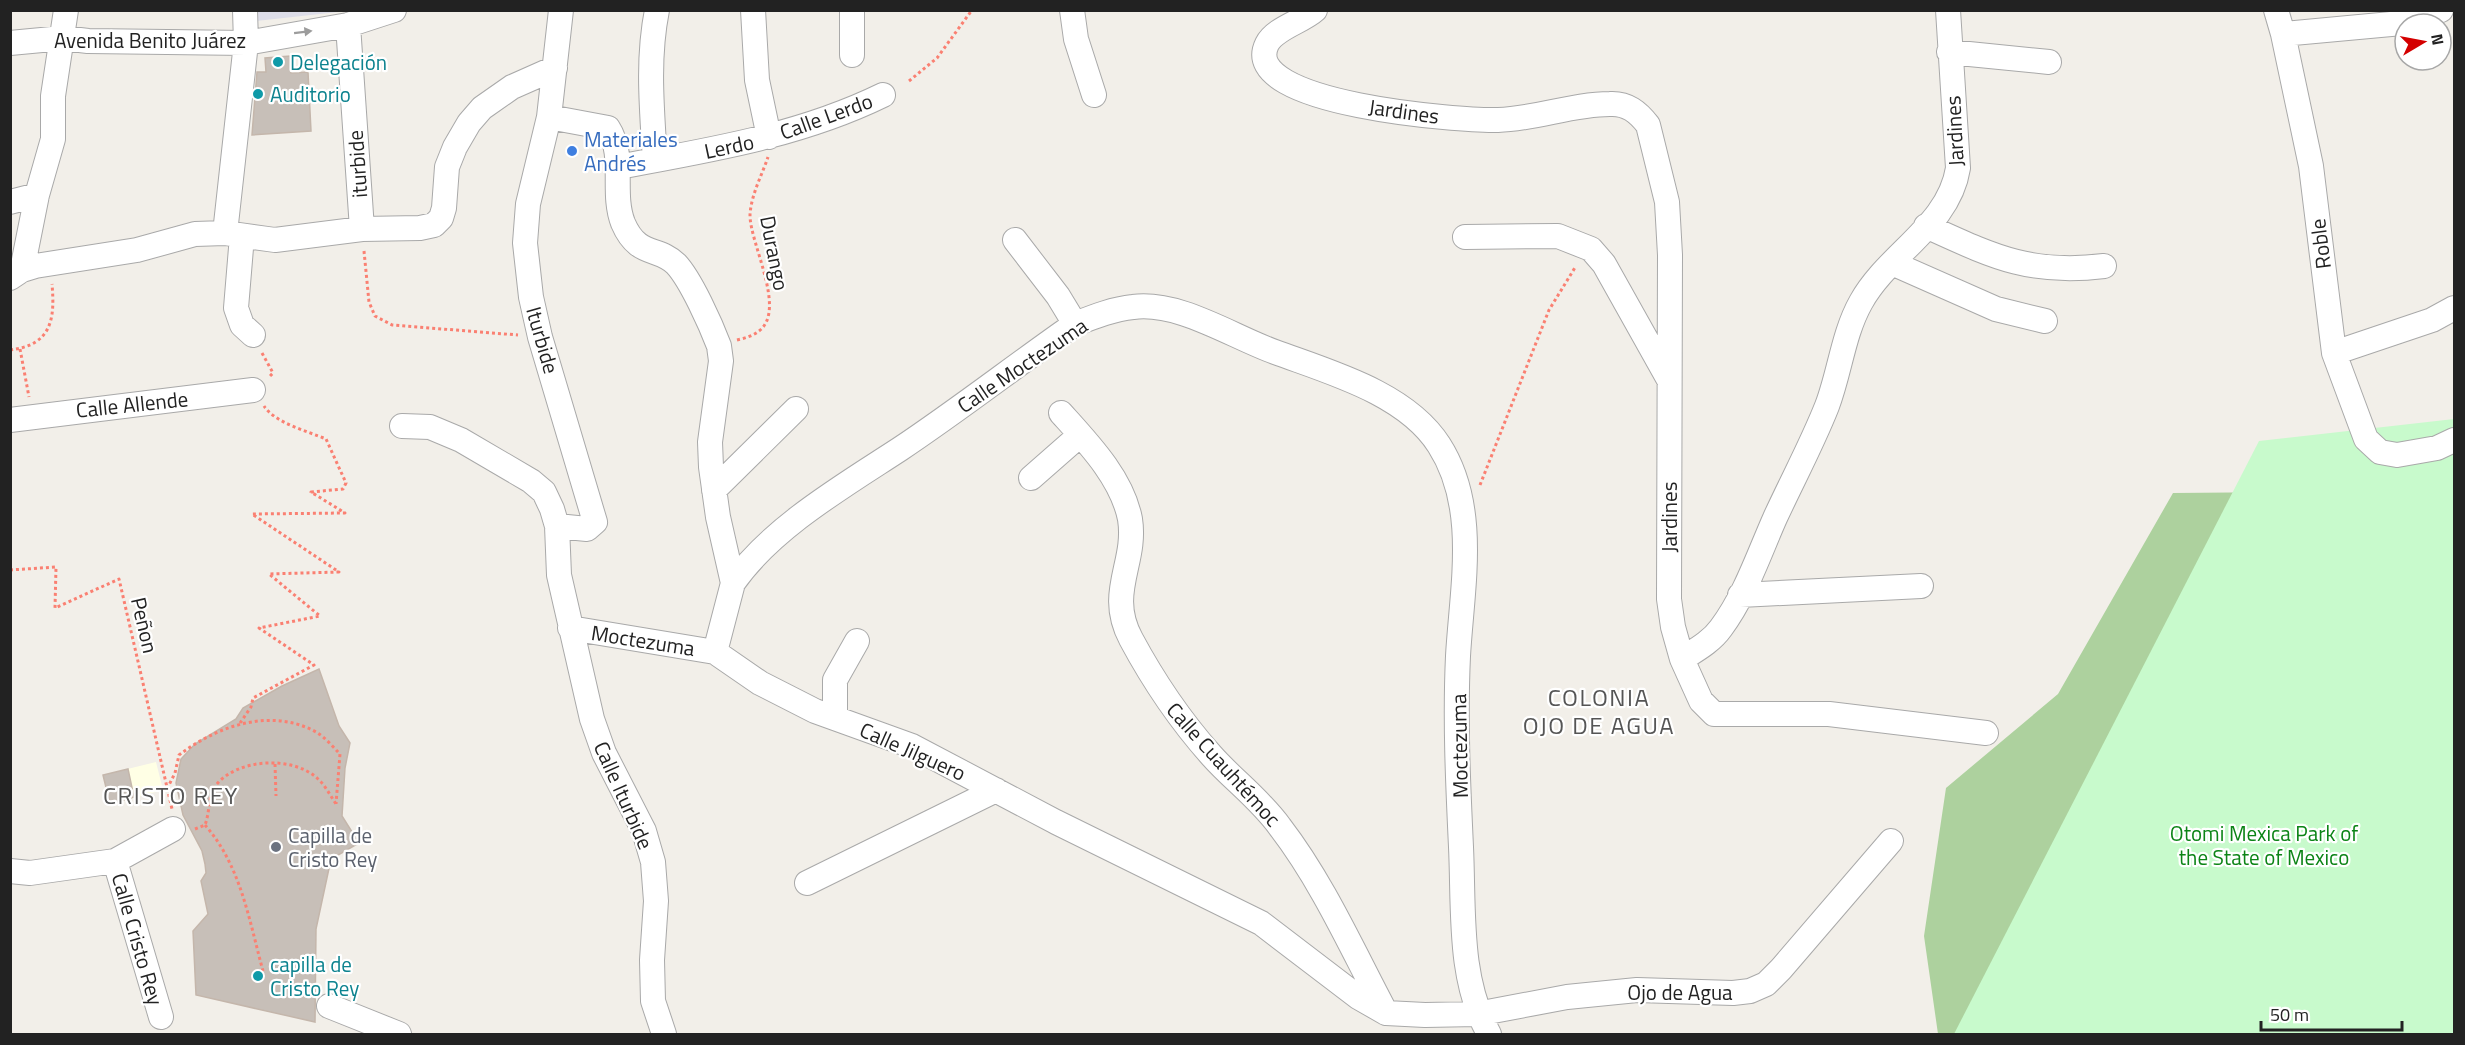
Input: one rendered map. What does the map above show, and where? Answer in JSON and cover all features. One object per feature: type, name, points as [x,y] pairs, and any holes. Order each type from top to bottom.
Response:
[{"type":"street","points":[[16,274],[53,139],[52,96],[66,10]]},
{"type":"street","points":[[245,10],[246,42],[233,234],[236,308],[242,325],[252,335]]},
{"type":"street","name":"Avenida Benito Juárez","points":[[10,43],[63,38],[88,41],[246,42],[348,25],[394,10]]},
{"type":"street","name":"Iturbide","points":[[557,526],[587,530],[595,522],[540,337],[531,297],[525,243],[528,204],[549,117],[561,10]]},
{"type":"street","points":[[655,160],[650,87],[651,50],[657,10]]},
{"type":"street","points":[[753,10],[757,80],[769,137]]},
{"type":"street","points":[[852,10],[852,55]]},
{"type":"street","points":[[1071,10],[1076,39],[1094,95]]},
{"type":"street","name":"Jardines","points":[[1315,10],[1277,34],[1268,43],[1265,54],[1269,67],[1280,78],[1314,95],[1394,113],[1495,120],[1531,118],[1611,103],[1626,105],[1640,114],[1648,124],[1666,202],[1670,255],[1669,599],[1673,627],[1682,659],[1710,640],[1721,628],[1740,595],[1826,408],[1860,302],[1876,279],[1943,208],[1951,194],[1958,168],[1948,10]]},
{"type":"street","name":"Roble","points":[[2276,10],[2311,166],[2334,353],[2366,439],[2380,452],[2397,455],[2437,448],[2454,440]]},
{"type":"street","points":[[2283,34],[2402,23],[2441,10]]},
{"type":"street","name":"iturbide","points":[[348,25],[362,229]]},
{"type":"street","points":[[1949,52],[2049,62]]},
{"type":"street","points":[[16,274],[50,264],[137,250],[195,234],[233,234],[283,239],[362,229],[420,228],[434,225],[441,218],[444,208],[447,167],[469,123],[482,108],[512,87],[555,68]]},
{"type":"street","name":"Calle Lerdo","points":[[769,137],[843,114],[883,95]]},
{"type":"street","points":[[549,117],[608,128],[612,134],[618,167],[618,206],[624,224],[635,242],[648,252],[670,259],[682,273],[719,346],[721,361],[710,442],[714,490],[733,584],[715,652]]},
{"type":"street","name":"Lerdo","points":[[618,167],[769,137]]},
{"type":"street","points":[[10,202],[37,195]]},
{"type":"street","points":[[1926,226],[1990,255],[2031,267],[2076,270],[2104,266]]},
{"type":"street","points":[[1465,237],[1558,236],[1591,249],[1604,264],[1670,382]]},
{"type":"street","points":[[1015,240],[1058,296],[1075,324]]},
{"type":"street","points":[[1892,263],[1996,309],[2045,321]]},
{"type":"street","name":"Calle Moctezuma","points":[[733,584],[775,540],[845,483],[900,448],[1075,324],[1132,307],[1165,307],[1196,318],[1237,338],[1373,389],[1409,414],[1438,443],[1456,477]]},
{"type":"street","points":[[2334,353],[2432,320],[2454,308]]},
{"type":"street","name":"Calle Allende","points":[[21,417],[253,390]]},
{"type":"street","points":[[714,490],[796,409]]},
{"type":"street","name":"Calle Cuauhtémoc","points":[[1061,413],[1112,475],[1125,501],[1130,521],[1130,547],[1119,601],[1122,619],[1130,637],[1170,704],[1212,755],[1254,795],[1281,827],[1310,873],[1386,1012]]},
{"type":"street","points":[[402,426],[430,427],[461,440],[544,492],[557,526],[559,575],[570,628]]},
{"type":"street","points":[[1031,478],[1080,435]]},
{"type":"street","name":"Moctezuma","points":[[1456,477],[1466,523],[1458,675],[1458,782],[1465,950],[1470,988],[1478,1014],[1489,1035]]},
{"type":"street","points":[[1740,595],[1921,586]]},
{"type":"street","name":"Moctezuma","points":[[570,628],[715,652]]},
{"type":"street","name":"Calle Iturbide","points":[[570,628],[592,719],[604,753],[644,831],[653,862],[656,901],[652,960],[653,1001],[664,1035]]},
{"type":"street","points":[[836,718],[835,680],[856,641]]},
{"type":"street","name":"Calle Jilguero","points":[[715,652],[760,682],[814,711],[912,746],[1261,923],[1358,998],[1386,1012],[1425,1015],[1478,1014]]},
{"type":"street","points":[[1682,659],[1701,701],[1714,714],[1829,714],[1986,733]]},
{"type":"street","points":[[807,884],[996,790]]},
{"type":"street","points":[[10,871],[30,873],[115,861],[173,829]]},
{"type":"street","name":"Ojo de Agua","points":[[1478,1014],[1567,996],[1637,990],[1732,993],[1750,991],[1766,984],[1781,969],[1890,842]]},
{"type":"street","name":"Calle Cristo Rey","points":[[115,861],[161,1017]]},
{"type":"street","points":[[329,1005],[399,1035]]},
{"type":"street","points":[[1478,1014],[1508,1035]]},
{"type":"path","points":[[909,81],[937,58],[972,10]]},
{"type":"path","name":"Durango","points":[[719,346],[761,330],[768,319],[767,286],[750,216],[753,199],[769,154],[769,137]]},
{"type":"path","points":[[362,229],[369,302],[375,316],[392,325],[540,337]]},
{"type":"path","points":[[1477,492],[1549,310],[1572,271],[1591,249]]},
{"type":"path","points":[[10,350],[20,349],[37,341],[47,331],[53,318],[50,264]]},
{"type":"path","points":[[240,723],[251,707],[253,698],[314,665],[259,628],[320,616],[269,574],[339,572],[252,514],[345,513],[310,492],[343,489],[346,483],[326,439],[268,412],[253,390],[273,373],[252,335]]},
{"type":"path","points":[[20,349],[21,417]]},
{"type":"path","name":"Peñon","points":[[10,570],[56,567],[55,608],[119,579],[161,775],[176,820],[173,829]]},
{"type":"path","points":[[167,790],[175,773],[179,755],[204,738],[240,723],[289,722],[317,732],[340,754],[336,804],[317,778],[288,765],[239,767],[228,773],[214,788],[205,825],[201,828],[173,829]]},
{"type":"path","points":[[275,764],[276,796]]},
{"type":"path","points":[[205,825],[225,851],[235,873],[263,971]]},
{"type":"shaded area","points":[[247,11],[347,11],[247,22]]},
{"type":"shaded area","points":[[156,762],[163,790],[110,804],[103,775]]},
{"type":"green space","name":"Otomi Mexica Park of the State of Mexico","points":[[2454,419],[2454,1034],[1954,1034],[2259,441]]},
{"type":"green space","name":"Otomi Mexica Park of the State of Mexico","points":[[2393,491],[2454,1034],[1938,1034],[1924,936],[1946,788],[2058,694],[2173,493]]},
{"type":"building","name":"Auditorio","points":[[290,56],[291,73],[308,72],[311,131],[252,135],[257,72],[266,72],[265,58]]},
{"type":"building","name":"Capilla de Cristo Rey","points":[[319,669],[339,726],[350,743],[345,768],[342,816],[359,843],[331,859],[316,929],[315,1022],[196,995],[193,931],[208,914],[201,881],[206,873],[202,851],[183,815],[176,783],[181,759],[195,744],[236,719],[243,708]]},
{"type":"building","points":[[128,769],[134,797],[110,804],[103,775]]},
{"type":"place","name":"Delegación","points":[[278,62]]},
{"type":"place","name":"Auditorio","points":[[258,94]]},
{"type":"place","name":"Materiales Andrés","points":[[572,151]]},
{"type":"place","name":"Capilla de Cristo Rey","points":[[276,847]]},
{"type":"place","name":"capilla de Cristo Rey","points":[[258,976]]},
{"type":"district","name":"COLONIA OJO DE AGUA","points":[[1599,711]]},
{"type":"district","name":"CRISTO REY","points":[[171,795]]}]
